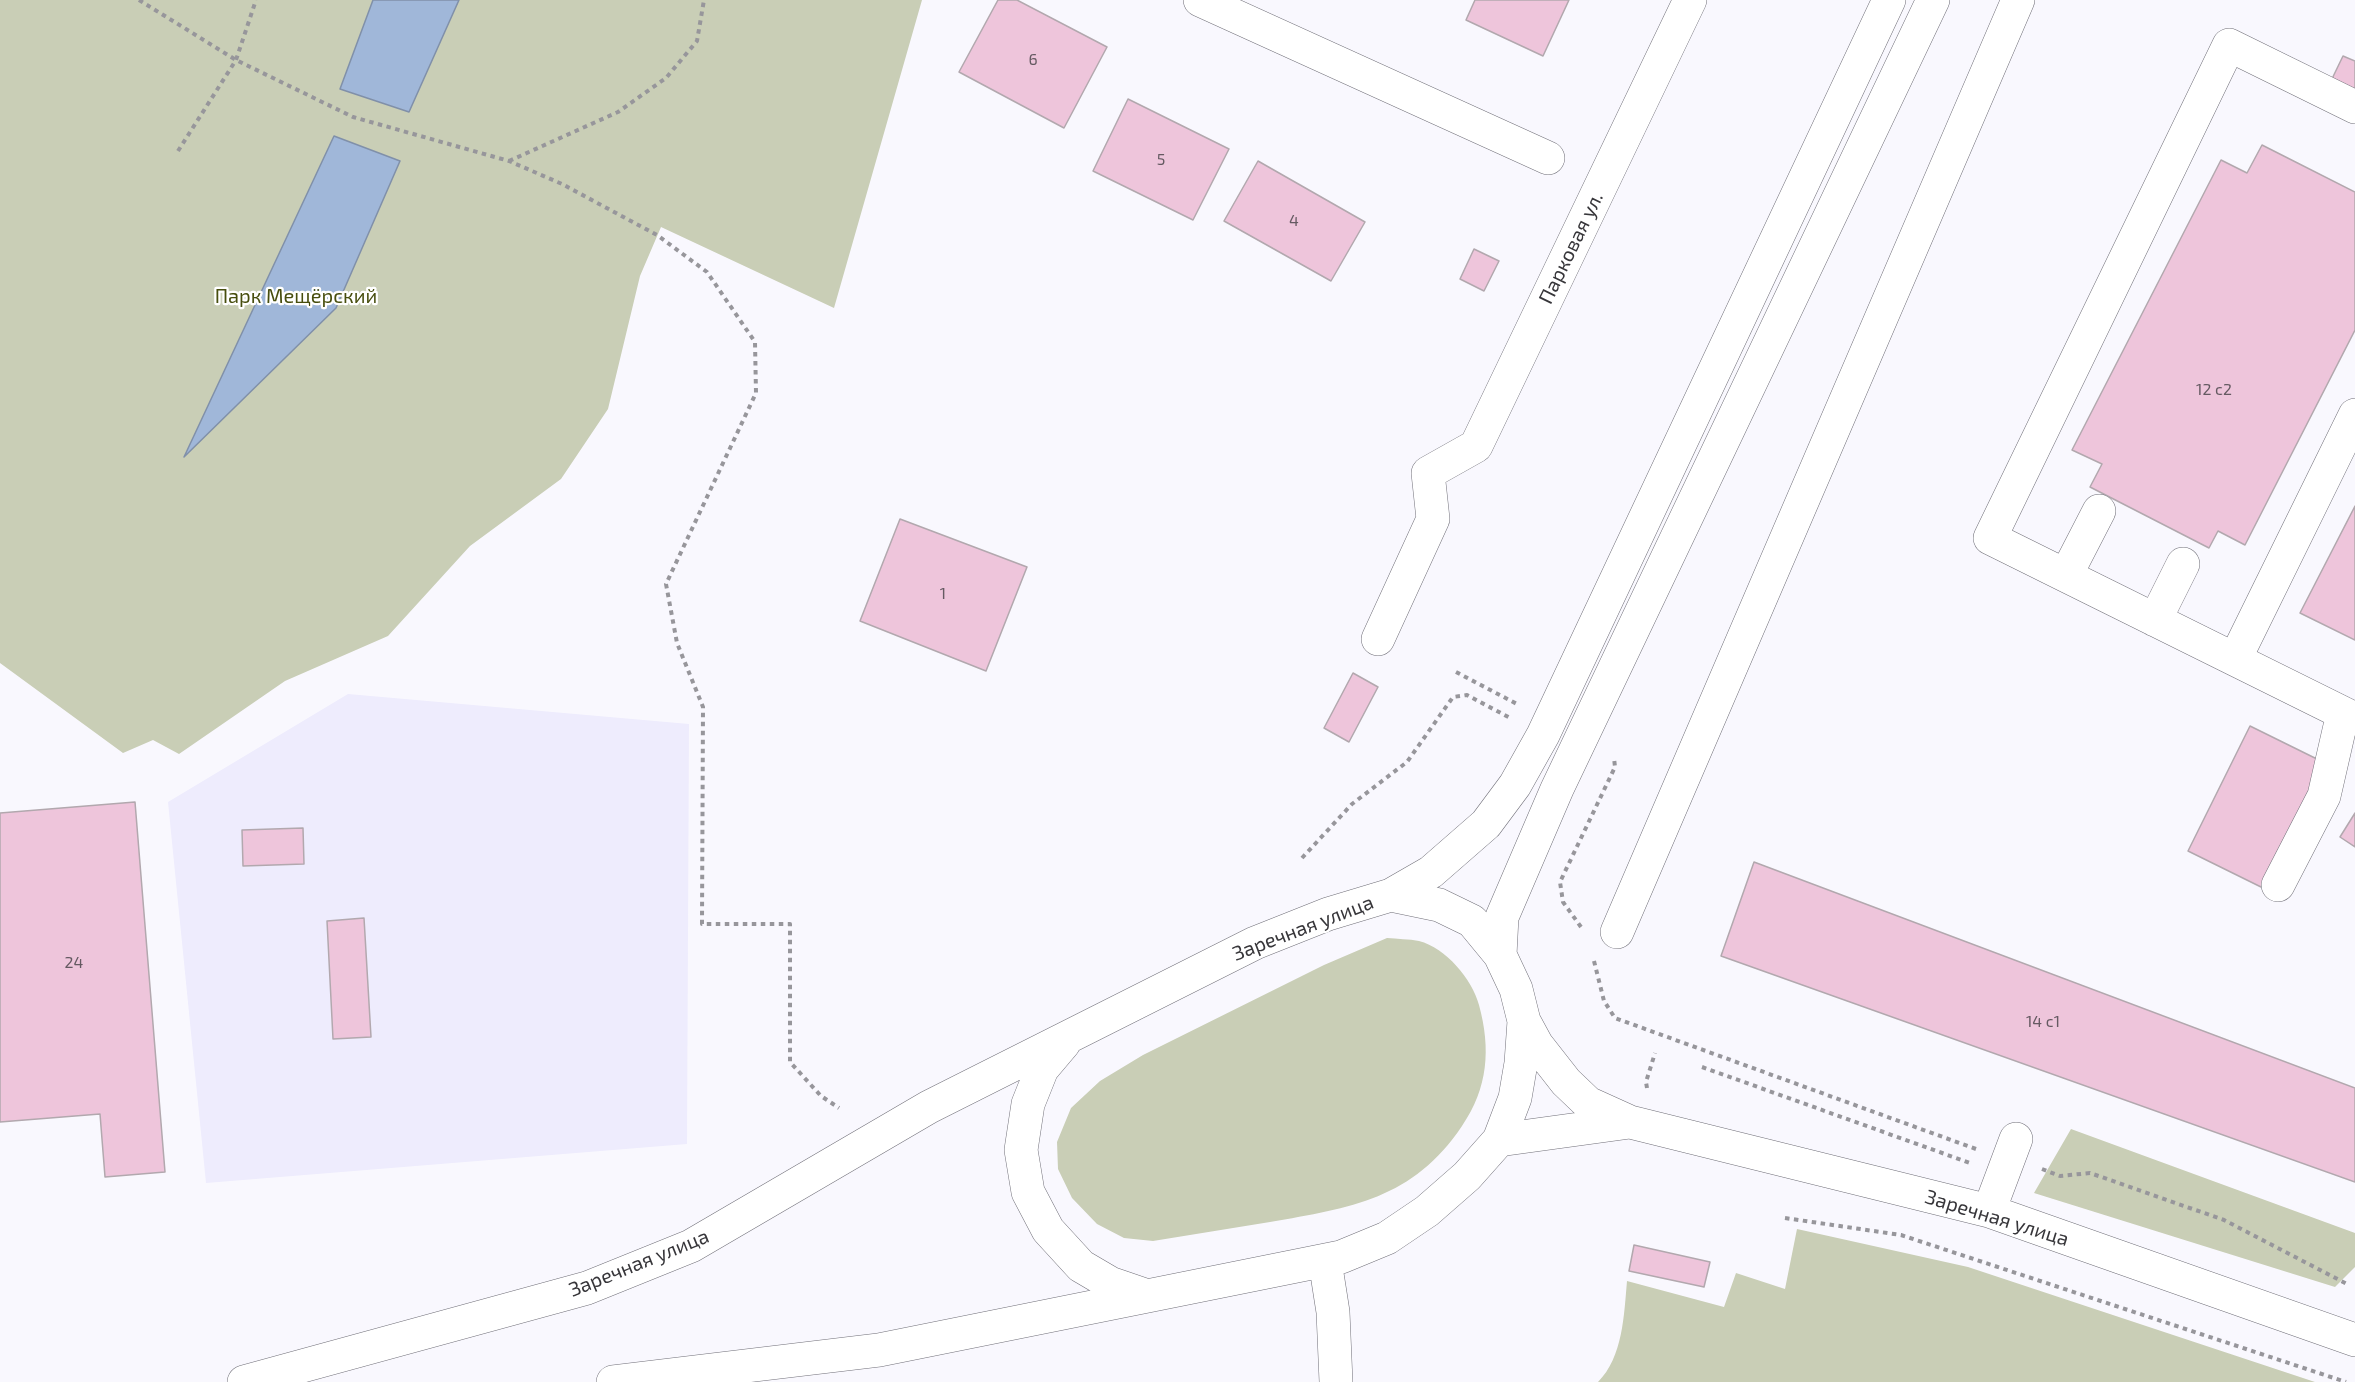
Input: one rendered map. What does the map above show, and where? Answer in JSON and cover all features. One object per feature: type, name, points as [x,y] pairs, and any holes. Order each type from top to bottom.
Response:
[{"type":"street","points":[[1200,0],[1548,158]]},
{"type":"street","name":"Парковая ул.","points":[[1378,639],[1434,519],[1428,473],[1476,446],[1690,0]]},
{"type":"street","points":[[1391,895],[1431,872],[1486,824],[1515,785],[1543,735],[1890,0]]},
{"type":"street","points":[[1500,956],[1502,917],[1557,789],[1933,0]]},
{"type":"street","points":[[1617,932],[2018,0]]},
{"type":"street","points":[[2278,885],[2324,795],[2349,716],[1990,538],[2229,45],[2355,107]]},
{"type":"street","points":[[2235,659],[2355,415]]},
{"type":"street","points":[[2066,575],[2099,511]]},
{"type":"street","points":[[2155,620],[2183,564]]},
{"type":"street","name":"Заречная улица","points":[[244,1382],[587,1288],[690,1246],[929,1107],[1255,943],[1328,914],[1391,895],[1439,905],[1472,921],[1500,956],[1516,989],[1524,1021],[1537,1045],[1566,1082],[1588,1103],[1630,1122],[1989,1211],[2355,1340]]},
{"type":"street","name":"Заречная улица","points":[[613,1382],[879,1350],[1341,1257],[1386,1238],[1427,1211],[1467,1176],[1499,1140],[1515,1098],[1521,1063],[1524,1021]]},
{"type":"street","name":"Заречная улица","points":[[1069,1037],[1042,1069],[1028,1104],[1021,1150],[1029,1192],[1048,1230],[1081,1266],[1110,1283],[1149,1296]]},
{"type":"street","name":"Заречная улица","points":[[1499,1140],[1630,1122]]},
{"type":"street","points":[[1989,1211],[2010,1153]]},
{"type":"street","points":[[1325,1261],[1333,1312],[1336,1382]]},
{"type":"path","points":[[139,0],[236,60],[353,117],[509,161],[562,184],[657,235],[707,272],[755,342],[756,393],[666,584],[677,643],[703,707],[702,924],[790,924],[790,1062],[821,1096],[839,1108]]},
{"type":"path","points":[[178,151],[236,60],[256,0]]},
{"type":"path","points":[[509,161],[618,112],[666,78],[697,41],[704,0]]},
{"type":"path","points":[[1456,672],[1524,708]]},
{"type":"path","points":[[1302,858],[1352,804],[1407,762],[1453,698],[1467,694],[1520,723]]},
{"type":"path","points":[[1585,934],[1563,902],[1560,882],[1615,767],[1613,757]]},
{"type":"path","points":[[1592,952],[1604,1001],[1615,1018],[1976,1149],[2010,1153],[2032,1166],[2060,1176],[2090,1173],[2224,1220],[2347,1284]]},
{"type":"path","points":[[1647,1092],[1646,1082],[1655,1053]]},
{"type":"path","points":[[1702,1066],[1972,1164],[2010,1153]]},
{"type":"path","points":[[1785,1218],[1901,1234],[2346,1382]]},
{"type":"shaded area","points":[[348,694],[689,724],[687,1144],[206,1183],[168,802]]},
{"type":"green space","name":"Парк Мещёрский","points":[[0,0],[922,0],[834,308],[661,227],[640,276],[608,409],[561,479],[470,546],[388,636],[285,681],[179,754],[153,740],[123,753],[0,663]]},
{"type":"green space","points":[[1387,938],[1419,941],[1448,957],[1464,975],[1476,995],[1483,1021],[1485,1068],[1471,1112],[1443,1151],[1423,1170],[1401,1185],[1353,1205],[1299,1217],[1153,1241],[1124,1238],[1097,1224],[1072,1198],[1058,1169],[1057,1142],[1071,1108],[1100,1081],[1143,1055],[1324,965]]},
{"type":"green space","points":[[2071,1129],[2355,1233],[2355,1267],[2335,1287],[2034,1193]]},
{"type":"green space","points":[[1797,1229],[1968,1267],[2315,1382],[1598,1382],[1613,1360],[1621,1335],[1627,1281],[1724,1307],[1736,1273],[1785,1289]]},
{"type":"water","points":[[373,0],[459,0],[409,112],[340,89]]},
{"type":"water","points":[[334,136],[400,161],[336,308],[184,457]]},
{"type":"building","points":[[998,0],[1017,0],[1107,47],[1064,128],[959,72]]},
{"type":"building","points":[[1475,0],[1569,0],[1543,56],[1466,20]]},
{"type":"building","points":[[2343,56],[2355,61],[2355,98],[2329,85]]},
{"type":"building","points":[[1128,99],[1229,149],[1193,220],[1093,171]]},
{"type":"building","points":[[2262,145],[2355,192],[2355,330],[2245,545],[2218,531],[2209,548],[2090,487],[2102,464],[2072,450],[2221,160],[2247,173]]},
{"type":"building","points":[[1258,161],[1365,222],[1331,281],[1224,221]]},
{"type":"building","points":[[1474,249],[1499,261],[1484,291],[1460,279]]},
{"type":"building","points":[[2355,506],[2355,640],[2300,613]]},
{"type":"building","points":[[900,519],[1027,567],[986,671],[860,621]]},
{"type":"building","points":[[1353,673],[1378,687],[1349,742],[1324,728]]},
{"type":"building","points":[[2250,726],[2323,762],[2261,887],[2188,851]]},
{"type":"building","points":[[135,802],[165,1172],[105,1177],[100,1114],[0,1122],[0,813]]},
{"type":"building","points":[[2355,813],[2355,847],[2340,837]]},
{"type":"building","points":[[303,828],[304,864],[243,866],[242,830]]},
{"type":"building","points":[[1754,862],[2355,1088],[2355,1182],[1721,956]]},
{"type":"building","points":[[364,918],[371,1037],[333,1039],[327,921]]},
{"type":"building","points":[[1634,1245],[1710,1262],[1704,1287],[1629,1271]]}]
